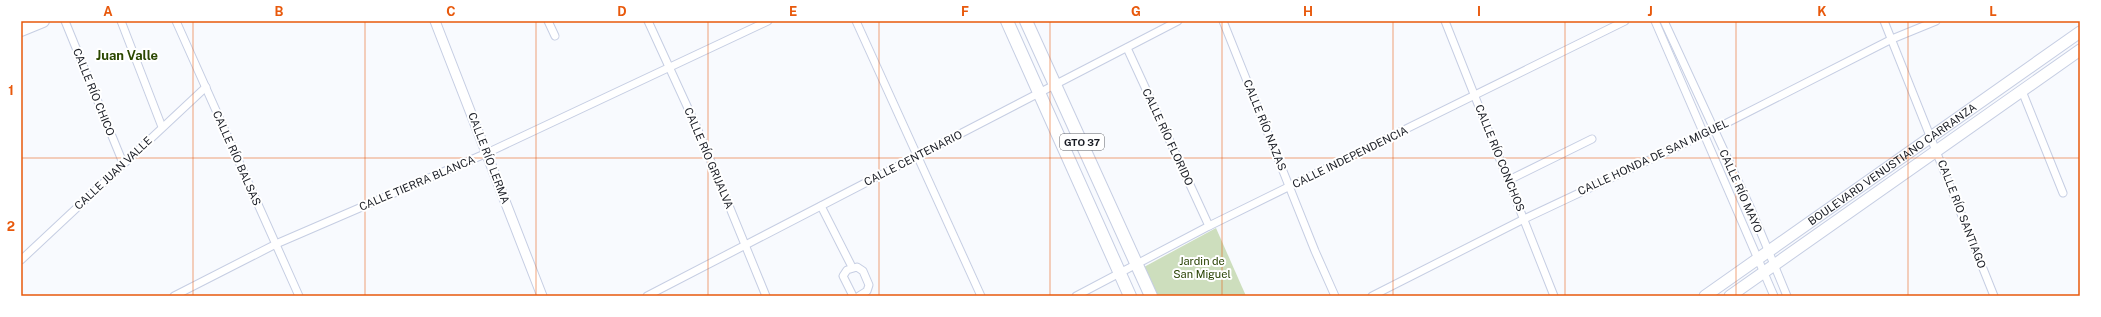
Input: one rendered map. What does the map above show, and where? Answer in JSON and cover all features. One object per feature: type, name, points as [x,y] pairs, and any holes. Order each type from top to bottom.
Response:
[{"type":"main road","points":[[21,30],[43,21]]},
{"type":"main road","name":"GTO 37","points":[[1007,21],[1130,296]]},
{"type":"main road","name":"GTO 37","points":[[1026,21],[1138,263],[1151,296]]},
{"type":"main road","name":"BOULEVARD VENUSTIANO CARRANZA","points":[[1705,296],[2080,32]]},
{"type":"main road","name":"BOULEVARD VENUSTIANO CARRANZA","points":[[1730,296],[2080,50]]},
{"type":"street","name":"CALLE RÍO CHICO","points":[[65,21],[123,163]]},
{"type":"street","points":[[121,21],[162,127]]},
{"type":"street","name":"CALLE RÍO BALSAS","points":[[176,21],[299,296]]},
{"type":"street","name":"CALLE RÍO LERMA","points":[[435,21],[542,296]]},
{"type":"street","points":[[548,21],[555,36]]},
{"type":"street","name":"CALLE RÍO GRIJALVA","points":[[648,21],[698,130],[766,296]]},
{"type":"street","name":"CALLE TIERRA BLANCA","points":[[174,296],[276,244],[487,153],[669,69],[768,21]]},
{"type":"street","points":[[856,21],[981,296]]},
{"type":"street","name":"CALLE CENTENARIO","points":[[647,296],[1178,21]]},
{"type":"street","name":"CALLE RÍO NAZAS","points":[[1223,21],[1289,186],[1336,296]]},
{"type":"street","name":"CALLE RÍO CONCHOS","points":[[1444,21],[1475,95],[1554,296]]},
{"type":"street","name":"CALLE INDEPENDENCIA","points":[[1076,296],[1209,226],[1625,21]]},
{"type":"street","name":"CALLE RÍO MAYO","points":[[1655,21],[1703,134],[1740,214],[1774,296]]},
{"type":"street","name":"CALLE RÍO MAYO","points":[[1664,21],[1750,209],[1787,296]]},
{"type":"street","name":"CALLE RÍO SANTIAGO","points":[[1884,21],[1932,136],[1994,296]]},
{"type":"street","name":"CALLE HONDA DE SAN MIGUEL","points":[[1372,296],[1524,219],[1713,130],[1892,38],[1936,21]]},
{"type":"street","name":"CALLE RÍO FLORIDO","points":[[1127,48],[1209,226]]},
{"type":"street","name":"CALLE JUAN VALLE","points":[[22,256],[206,87]]},
{"type":"street","points":[[2022,91],[2062,193]]},
{"type":"street","points":[[1509,180],[1592,139]]},
{"type":"street","points":[[821,206],[852,267]]},
{"type":"street","points":[[1740,214],[1750,209]]},
{"type":"street","points":[[853,296],[843,276],[847,270],[852,267],[861,269],[869,285],[867,291],[859,296]]},
{"type":"green space","name":"Jardin de San Miguel","points":[[1216,228],[1246,296],[1157,296],[1144,267]]},
{"type":"district","name":"Juan Valle","points":[[127,55]]}]
